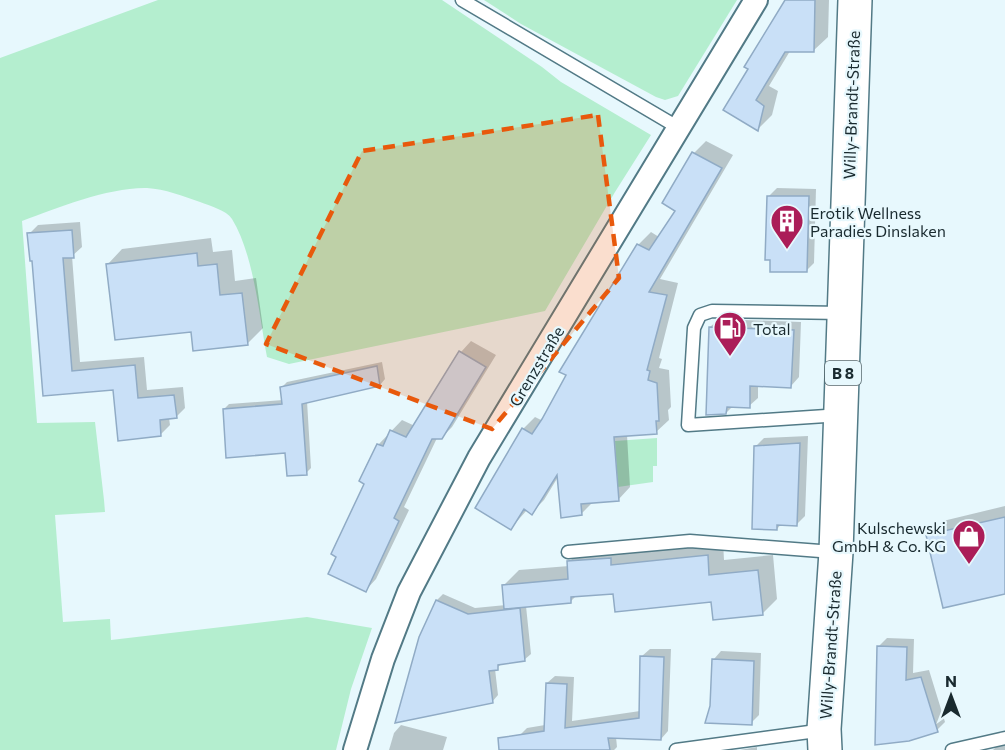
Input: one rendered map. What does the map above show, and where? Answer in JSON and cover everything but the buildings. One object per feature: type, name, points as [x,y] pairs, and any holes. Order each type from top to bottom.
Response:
[{"type":"main road","name":"Willy-Brandt-Straße","points":[[832,743],[836,552],[855,0]]},
{"type":"street","name":"Grenzstraße","points":[[355,750],[383,659],[409,592],[479,458],[756,0]]},
{"type":"lane","points":[[462,0],[679,128]]},
{"type":"lane","points":[[842,415],[688,425],[694,328],[700,315],[712,311],[844,313]]},
{"type":"lane","points":[[568,552],[690,541],[836,552]]},
{"type":"lane","points":[[952,750],[1005,738]]},
{"type":"lane","points":[[676,750],[832,743]]},
{"type":"highlighted area","points":[[598,115],[619,278],[492,429],[266,344],[362,151]]},
{"type":"green space","points":[[158,0],[442,0],[561,82],[651,135],[545,311],[289,364],[267,357],[255,286],[246,250],[232,219],[222,211],[167,191],[147,188],[116,191],[83,199],[22,221],[37,423],[95,422],[104,500],[105,512],[55,515],[63,622],[110,619],[111,640],[307,617],[372,628],[351,689],[336,750],[0,750],[0,58]]},
{"type":"green space","points":[[484,0],[737,0],[678,96],[665,100],[521,24]]},
{"type":"green space","points":[[657,438],[657,466],[653,466],[653,482],[618,487],[615,441]]},
{"type":"place","name":"Erotik Wellness Paradies Dinslaken","points":[[787,250]]},
{"type":"place","name":"Total","points":[[730,357]]},
{"type":"place","name":"Kulschewski GmbH & Co. KG","points":[[969,565]]}]
